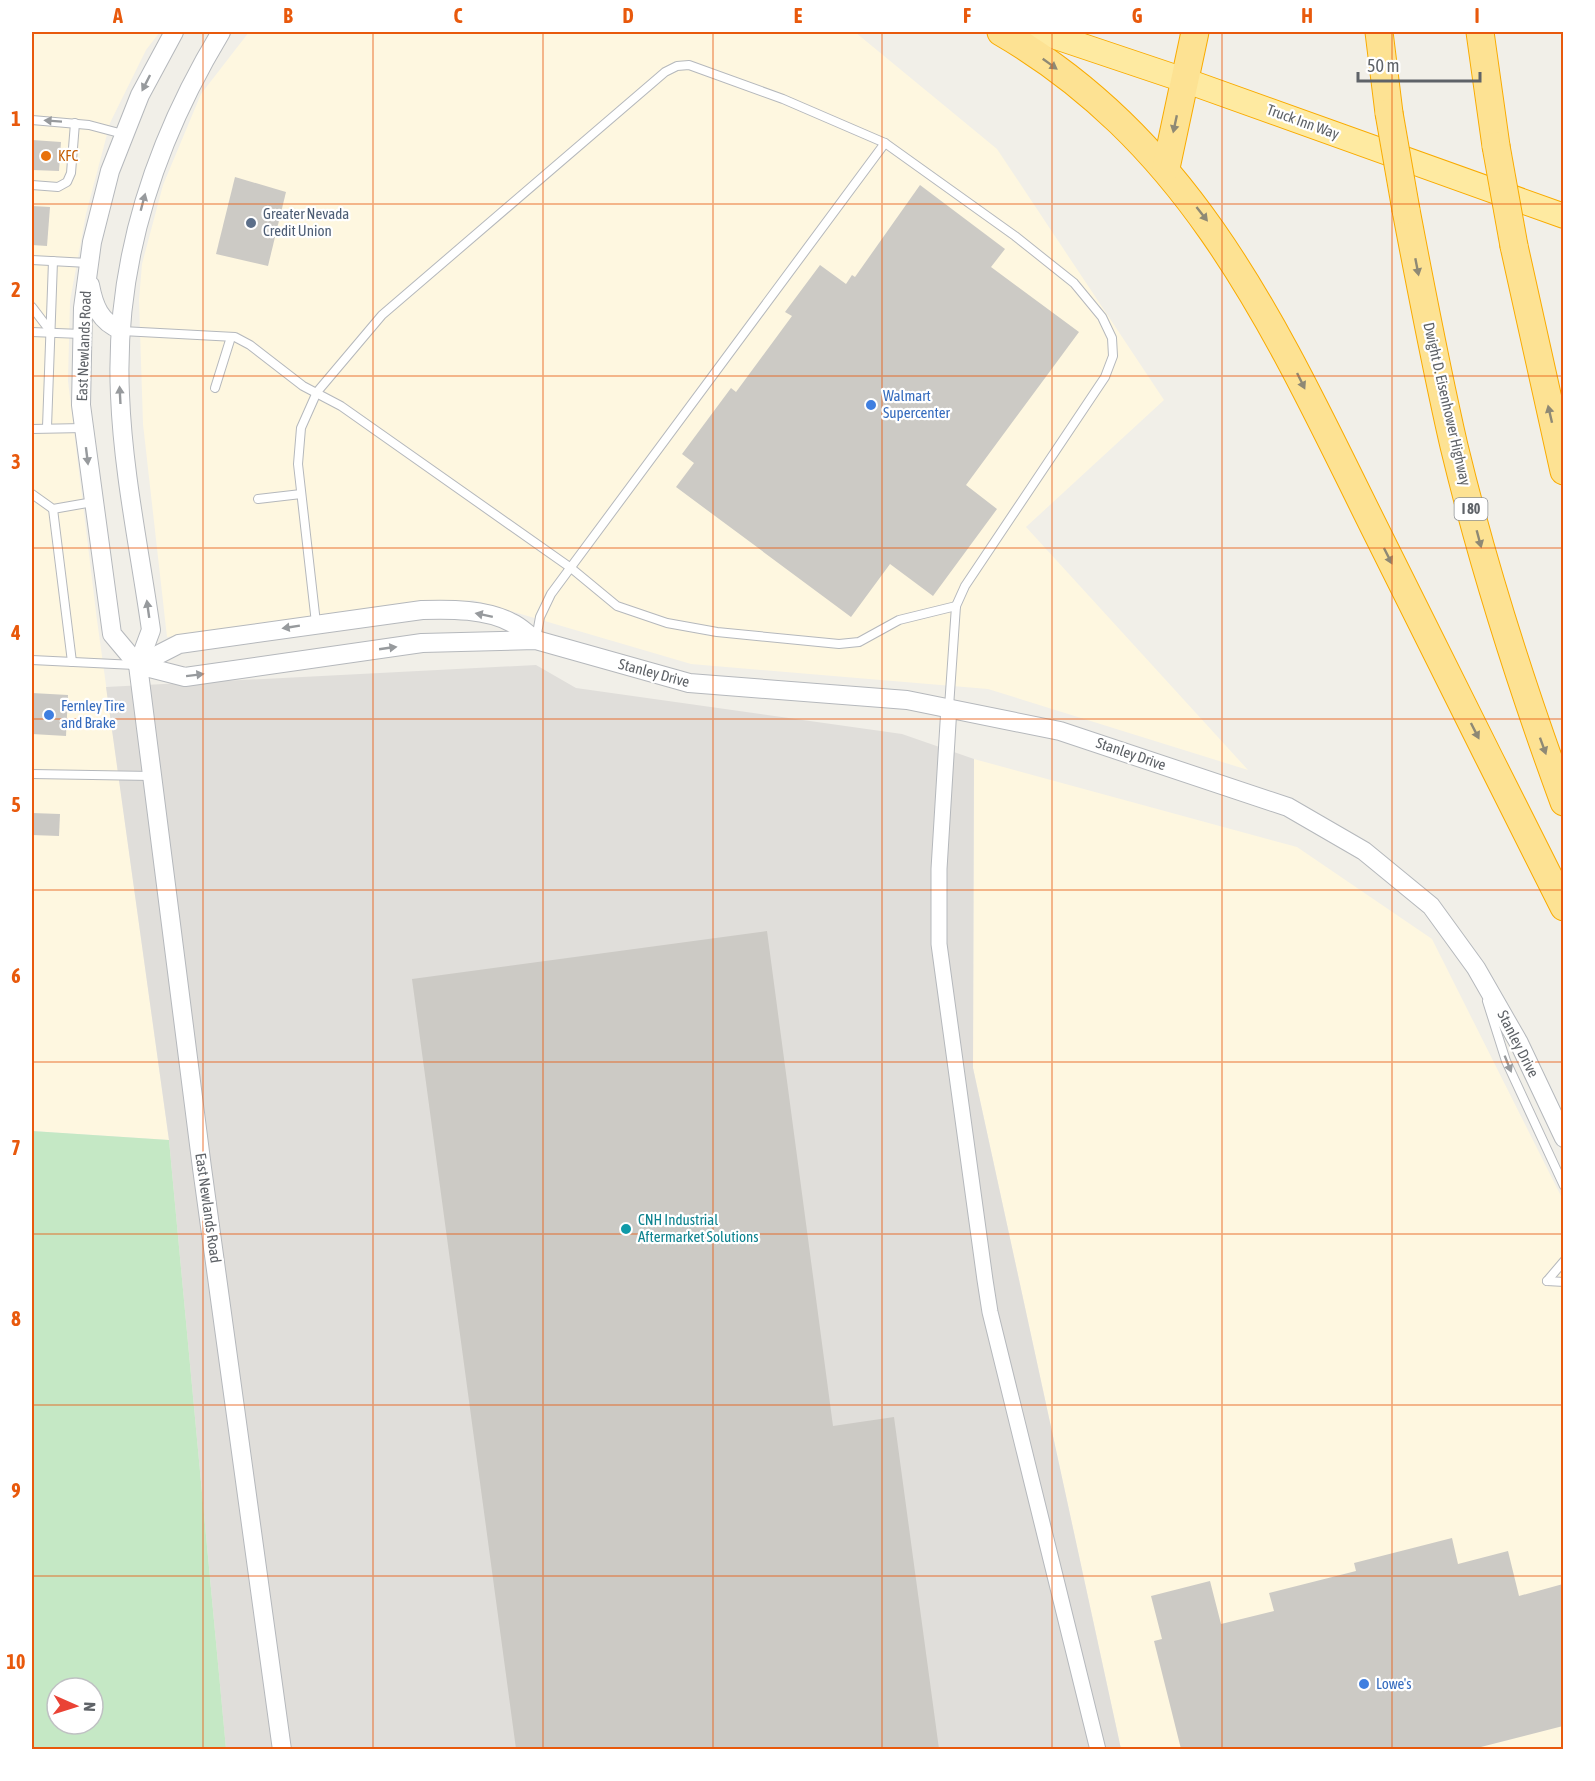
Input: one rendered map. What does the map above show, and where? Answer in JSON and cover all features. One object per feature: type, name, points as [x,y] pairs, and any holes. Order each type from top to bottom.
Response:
[{"type":"highway","points":[[1001,32],[1073,80],[1166,168],[1210,225],[1263,307],[1563,907]]},
{"type":"highway","name":"Truck Inn Way","points":[[1041,32],[1184,80],[1563,216]]},
{"type":"highway","points":[[1086,32],[1184,80]]},
{"type":"highway","points":[[1166,168],[1196,32]]},
{"type":"highway","name":"Dwight D. Eisenhower Highway","points":[[1379,32],[1389,113],[1406,210],[1454,446],[1486,565],[1534,722],[1563,802]]},
{"type":"highway","points":[[1480,32],[1496,146],[1514,246],[1563,471]]},
{"type":"street","name":"East Newlands Road","points":[[138,665],[112,634],[84,428],[80,372],[81,334],[87,267],[100,208],[123,134],[140,95],[174,32]]},
{"type":"street","name":"East Newlands Road","points":[[221,32],[185,94],[155,164],[143,199],[129,263],[121,330],[122,426],[151,630],[138,665],[202,1168],[282,1749]]},
{"type":"street","points":[[87,267],[94,306],[104,321],[121,330]]},
{"type":"street","name":"Stanley Drive","points":[[138,665],[179,644],[316,623],[422,610],[459,610],[512,622],[536,640]]},
{"type":"street","name":"Stanley Drive","points":[[138,665],[185,677],[422,643],[536,640],[689,684],[731,689],[852,694],[949,707],[1060,731],[1288,807],[1364,851],[1431,906],[1476,968],[1515,1035],[1563,1138]]},
{"type":"street","points":[[949,707],[938,880],[939,944],[984,1280],[1098,1749]]},
{"type":"lane","points":[[316,623],[298,464],[301,428],[317,392],[382,315],[664,72],[676,66],[702,68],[885,143],[1015,236],[1074,283],[1102,317],[1112,338],[1113,356],[1105,377],[965,586],[956,606],[949,707]]},
{"type":"lane","points":[[32,120],[75,123],[123,134]]},
{"type":"lane","points":[[32,184],[57,187],[67,182],[71,173],[75,123]]},
{"type":"lane","points":[[536,640],[540,617],[551,594],[885,143]]},
{"type":"lane","points":[[32,260],[87,267]]},
{"type":"lane","points":[[47,428],[53,261]]},
{"type":"lane","points":[[32,307],[51,332]]},
{"type":"lane","points":[[121,330],[231,337],[250,345],[303,386],[341,406],[571,568],[617,606],[667,623],[728,633],[839,644],[859,642],[899,620],[956,606]]},
{"type":"lane","points":[[32,332],[81,334]]},
{"type":"lane","points":[[215,388],[231,337]]},
{"type":"lane","points":[[32,424],[47,428]]},
{"type":"lane","points":[[32,429],[84,428]]},
{"type":"lane","points":[[32,494],[52,509],[72,662]]},
{"type":"lane","points":[[258,499],[301,494]]},
{"type":"lane","points":[[52,509],[93,502]]},
{"type":"lane","points":[[32,660],[138,665]]},
{"type":"lane","points":[[32,774],[152,776]]},
{"type":"lane","points":[[1476,968],[1506,1060],[1563,1186]]},
{"type":"lane","points":[[1563,1262],[1547,1281],[1563,1282]]},
{"type":"shaded area","points":[[32,32],[160,32],[146,50],[110,123],[86,214],[70,301],[68,381],[97,620],[169,1140],[32,1131]]},
{"type":"shaded area","points":[[249,32],[855,32],[997,149],[1164,400],[1026,527],[1248,770],[988,689],[691,664],[473,600],[167,637],[143,424],[139,300],[142,264],[163,185],[201,94]]},
{"type":"shaded area","points":[[536,665],[576,688],[902,734],[974,759],[973,1068],[1121,1749],[226,1749],[169,1140],[106,687]]},
{"type":"shaded area","points":[[974,759],[1297,847],[1432,939],[1563,1200],[1563,1749],[1121,1749],[973,1068]]},
{"type":"green space","points":[[32,1131],[169,1140],[226,1749],[32,1749]]},
{"type":"building","name":"KFC","points":[[32,140],[61,142],[59,171],[32,170]]},
{"type":"building","name":"Greater Nevada Credit Union","points":[[235,177],[286,192],[268,266],[216,254]]},
{"type":"building","name":"Walmart Supercenter","points":[[920,185],[1005,249],[991,267],[1079,332],[966,485],[997,509],[933,596],[890,564],[851,617],[676,487],[694,463],[682,454],[731,388],[736,392],[792,316],[785,312],[820,265],[846,284],[852,275],[855,277]]},
{"type":"building","points":[[32,206],[50,207],[47,246],[32,245]]},
{"type":"building","name":"Fernley Tire and Brake","points":[[32,693],[68,695],[66,736],[32,734]]},
{"type":"building","points":[[32,813],[60,814],[59,836],[32,835]]},
{"type":"building","name":"CNH Industrial Aftermarket Solutions","points":[[767,931],[833,1426],[894,1417],[939,1749],[516,1749],[412,979]]},
{"type":"building","name":"Lowe's","points":[[1452,1538],[1458,1564],[1508,1551],[1519,1596],[1563,1584],[1563,1726],[1473,1749],[1181,1749],[1154,1641],[1162,1639],[1151,1596],[1210,1581],[1221,1624],[1274,1611],[1269,1593],[1356,1571],[1354,1563]]},
{"type":"place","name":"KFC","points":[[46,156]]},
{"type":"place","name":"Greater Nevada Credit Union","points":[[251,223]]},
{"type":"place","name":"Walmart Supercenter","points":[[871,405]]},
{"type":"place","name":"Fernley Tire and Brake","points":[[49,715]]},
{"type":"place","name":"CNH Industrial Aftermarket Solutions","points":[[626,1229]]},
{"type":"place","name":"Lowe's","points":[[1364,1684]]}]
